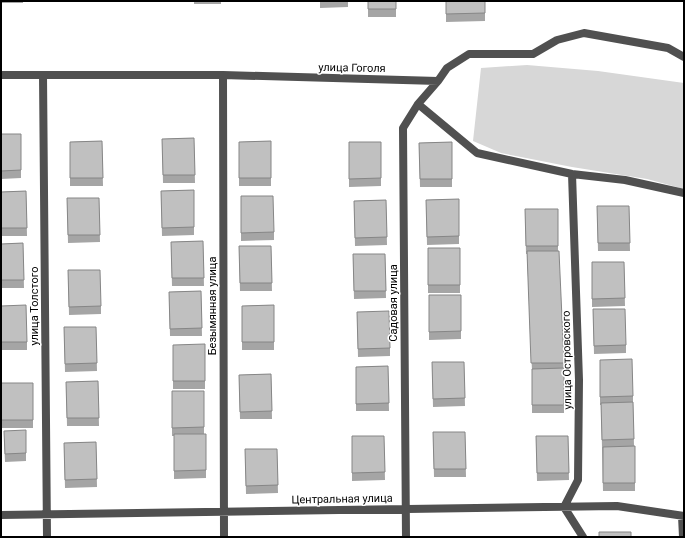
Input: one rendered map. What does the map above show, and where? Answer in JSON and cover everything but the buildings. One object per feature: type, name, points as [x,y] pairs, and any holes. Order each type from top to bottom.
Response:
[{"type":"street","points":[[438,81],[447,68],[469,54],[533,54],[557,40],[584,33],[668,48],[684,57]]},
{"type":"street","name":"улица Гоголя","points":[[1,75],[223,75],[438,81]]},
{"type":"street","name":"улица Толстого","points":[[43,75],[47,537]]},
{"type":"street","name":"Безымянная улица","points":[[223,75],[224,537]]},
{"type":"street","name":"Садовая улица","points":[[406,537],[403,128],[418,104],[438,81]]},
{"type":"street","points":[[418,104],[477,153],[572,174],[625,180],[684,193]]},
{"type":"street","name":"улица Островского","points":[[564,507],[578,480],[579,380],[572,174]]},
{"type":"street","name":"Центральная улица","points":[[1,515],[617,506],[683,516]]},
{"type":"street","points":[[564,507],[583,537]]},
{"type":"street","points":[[683,516],[683,537]]},
{"type":"shaded area","points":[[527,65],[598,71],[684,83],[684,189],[647,179],[572,167],[501,153],[473,141],[481,68]]}]
